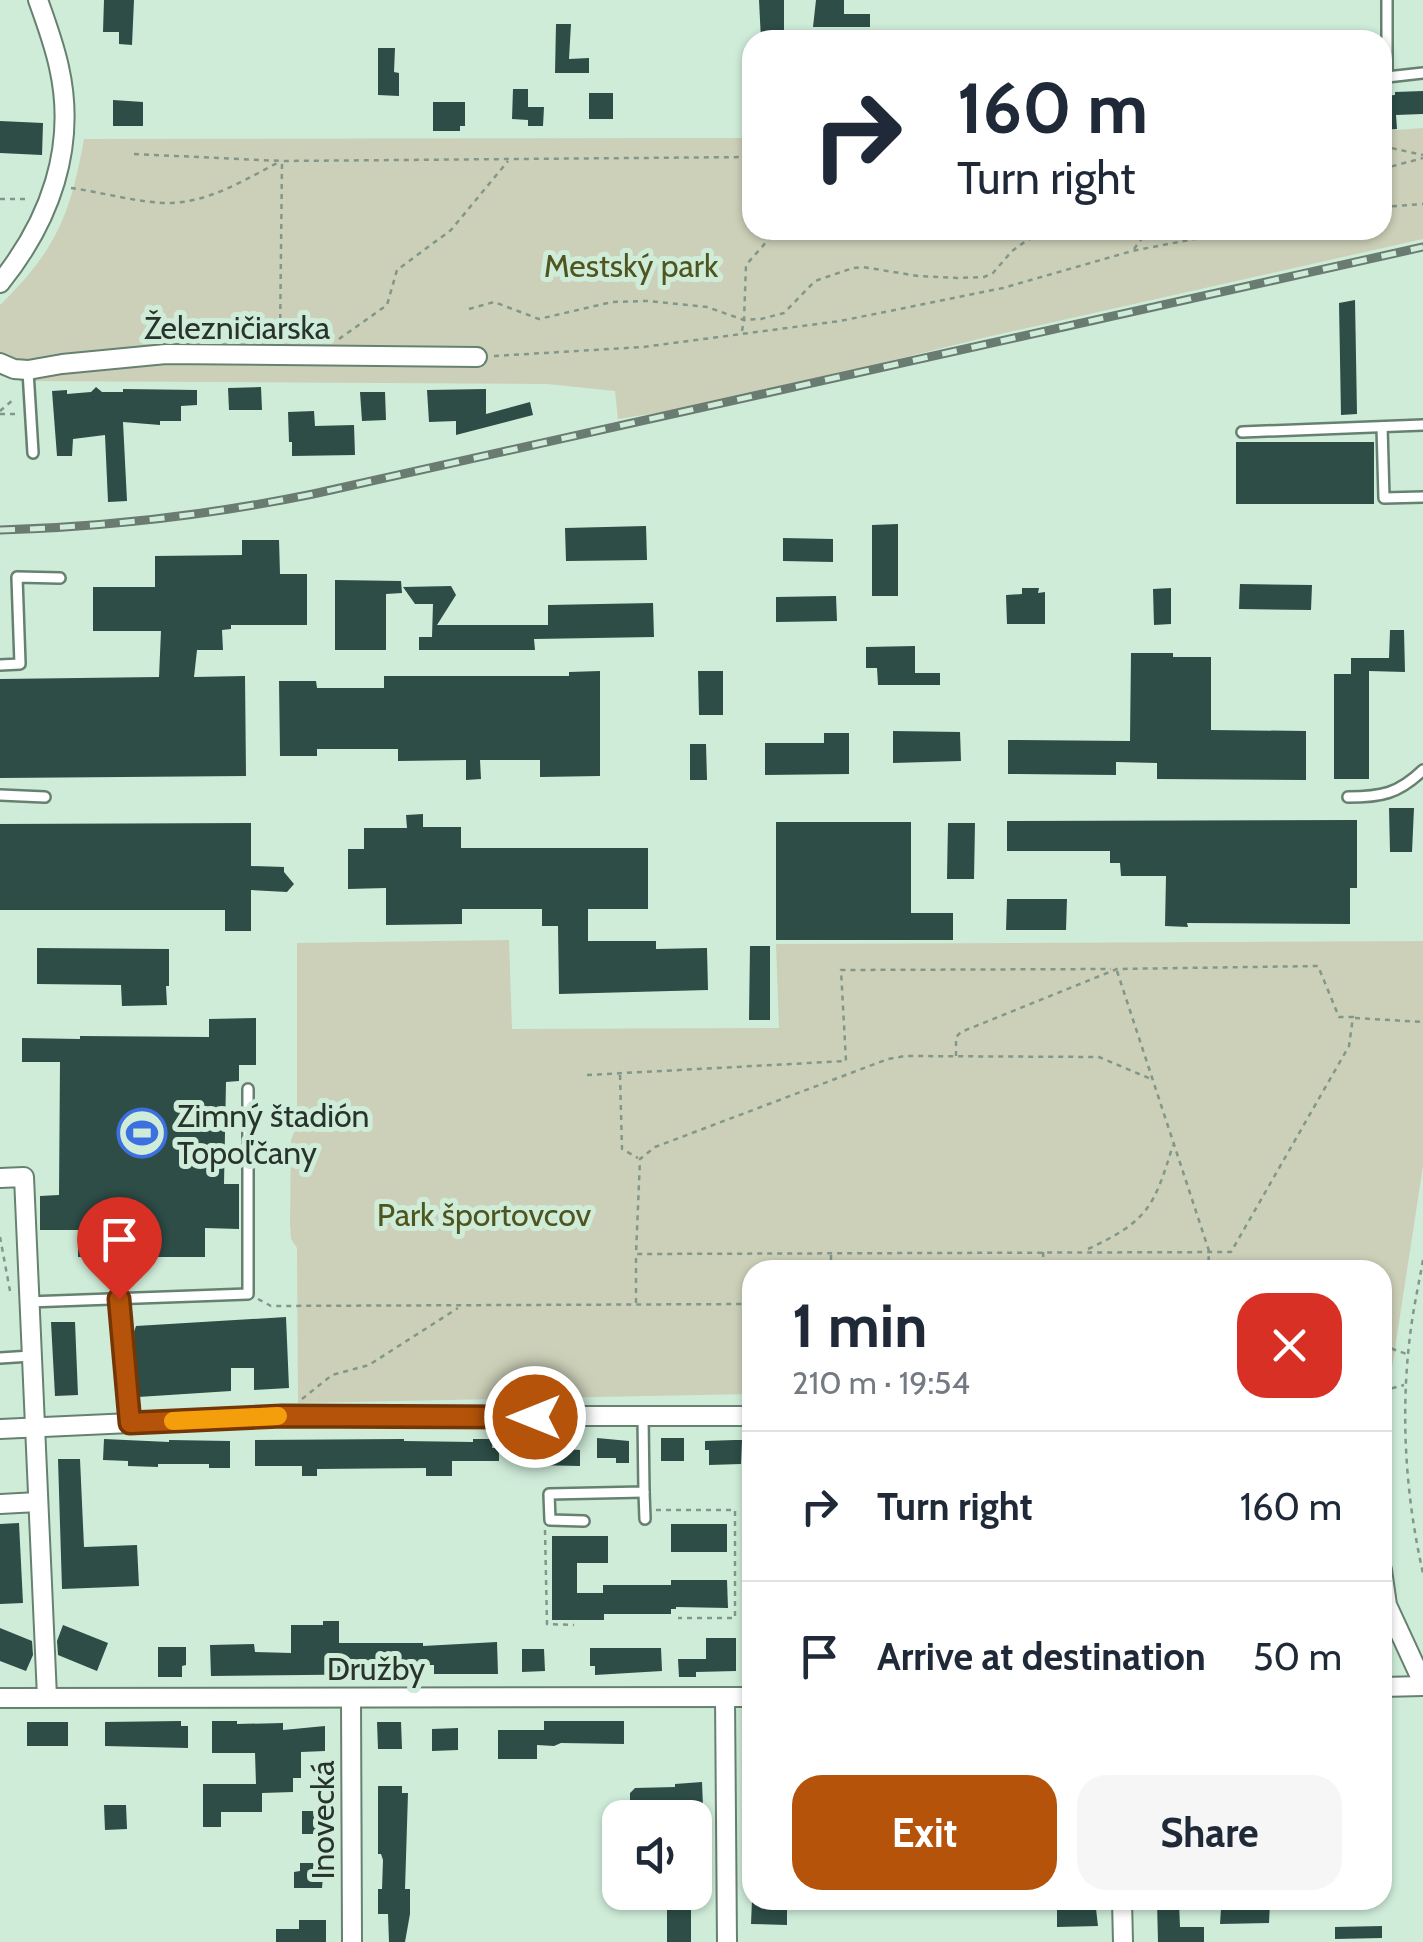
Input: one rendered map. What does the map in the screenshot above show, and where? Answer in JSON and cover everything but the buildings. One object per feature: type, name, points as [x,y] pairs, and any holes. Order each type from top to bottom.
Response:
[{"type":"street","points":[[0,283],[41,221],[62,157],[60,70],[38,0]]},
{"type":"street","name":"Železničiarska","points":[[0,363],[28,379],[62,364],[166,354],[477,357]]},
{"type":"street","points":[[0,1178],[24,1177],[47,1697]]},
{"type":"street","points":[[0,1428],[282,1416],[742,1416]]},
{"type":"street","points":[[0,1504],[38,1502]]},
{"type":"street","points":[[1392,1616],[1423,1684],[1392,1686]]},
{"type":"street","points":[[726,1697],[728,1942]]},
{"type":"street","name":"Družby","points":[[0,1698],[742,1697]]},
{"type":"street","name":"Inovecká","points":[[351,1698],[352,1942]]},
{"type":"street","points":[[1122,1910],[1123,1942]]},
{"type":"lane","points":[[1386,30],[1387,0]]},
{"type":"lane","points":[[1392,78],[1423,73]]},
{"type":"lane","points":[[28,379],[33,452]]},
{"type":"lane","points":[[1242,432],[1423,425]]},
{"type":"lane","points":[[1382,426],[1384,498],[1423,497]]},
{"type":"lane","points":[[0,664],[20,664],[17,577],[60,578]]},
{"type":"lane","points":[[1348,797],[1379,797],[1407,785],[1423,770]]},
{"type":"lane","points":[[0,795],[45,798]]},
{"type":"lane","points":[[28,1304],[248,1294],[248,1089]]},
{"type":"lane","points":[[119,1299],[130,1423]]},
{"type":"lane","points":[[0,1358],[31,1356]]},
{"type":"lane","points":[[643,1417],[645,1514]]},
{"type":"lane","points":[[584,1521],[550,1520],[550,1494],[644,1492]]},
{"type":"path","points":[[1392,149],[1423,157]]},
{"type":"path","points":[[134,154],[282,160],[742,157]]},
{"type":"path","points":[[1392,166],[1423,157]]},
{"type":"path","points":[[313,356],[387,306],[397,270],[451,230],[510,159]]},
{"type":"path","points":[[71,188],[177,203],[216,194],[282,160]]},
{"type":"path","points":[[280,356],[282,160]]},
{"type":"path","points":[[0,200],[25,199]]},
{"type":"path","points":[[1392,207],[1423,204]]},
{"type":"path","points":[[741,334],[746,266],[768,240]]},
{"type":"path","points":[[1022,244],[1025,240]]},
{"type":"path","points":[[468,309],[494,302],[539,318],[612,302],[648,301],[707,307],[744,320],[761,319],[784,313],[815,282],[853,268],[863,266],[944,278],[984,277],[994,273],[1012,250],[1029,240]]},
{"type":"path","points":[[1132,252],[1141,240]]},
{"type":"path","points":[[477,357],[642,347],[840,321],[1002,288],[1191,240]]},
{"type":"path","points":[[0,412],[28,379]]},
{"type":"path","points":[[0,412],[31,414]]},
{"type":"path","points":[[587,1075],[846,1061],[841,970],[1318,966],[1339,1017],[1423,1022]]},
{"type":"path","points":[[956,1056],[956,1037],[962,1032],[1117,968]]},
{"type":"path","points":[[1117,968],[1209,1250],[1208,1260]]},
{"type":"path","points":[[636,1254],[1231,1252],[1349,1046],[1353,1018]]},
{"type":"path","points":[[636,1304],[640,1159],[655,1147],[905,1056],[1099,1057],[1151,1078]]},
{"type":"path","points":[[620,1073],[622,1150],[640,1159]]},
{"type":"path","points":[[1083,1251],[1118,1235],[1148,1212],[1173,1144]]},
{"type":"path","points":[[0,1238],[12,1300],[28,1304]]},
{"type":"path","points":[[832,1252],[832,1260]]},
{"type":"path","points":[[1042,1252],[1043,1260]]},
{"type":"path","points":[[1423,1260],[1410,1330],[1406,1385],[1407,1470],[1423,1574]]},
{"type":"path","points":[[248,1294],[271,1306],[742,1304]]},
{"type":"path","points":[[282,1416],[332,1375],[369,1365],[461,1305]]},
{"type":"path","points":[[1392,1349],[1409,1355]]},
{"type":"path","points":[[1392,1388],[1406,1385]]},
{"type":"path","points":[[645,1514],[735,1510],[735,1618],[678,1618]]},
{"type":"path","points":[[550,1520],[545,1529],[547,1624],[574,1626]]},
{"type":"green space","name":"Mestský park","points":[[1423,128],[1423,239],[987,337],[719,403],[618,419],[615,391],[547,384],[20,381],[0,358],[0,305],[35,267],[58,230],[73,190],[84,139],[742,138],[742,240],[1392,240],[1392,130]]},
{"type":"green space","name":"Park športovcov","points":[[509,940],[512,1029],[779,1028],[776,944],[1423,941],[1423,1166],[1392,1368],[1392,1260],[742,1260],[742,1394],[298,1403],[297,1248],[291,1239],[290,1224],[291,1140],[297,1125],[297,943]]},
{"type":"railway","points":[[0,530],[157,519],[313,494],[1423,247]]},
{"type":"slow traffic","points":[[173,1421],[278,1416]]},
{"type":"place","name":"Zimný štadión Topoľčany","points":[[142,1133]]},
{"type":"route","points":[[119,1299],[130,1423],[282,1416],[535,1417]]}]
